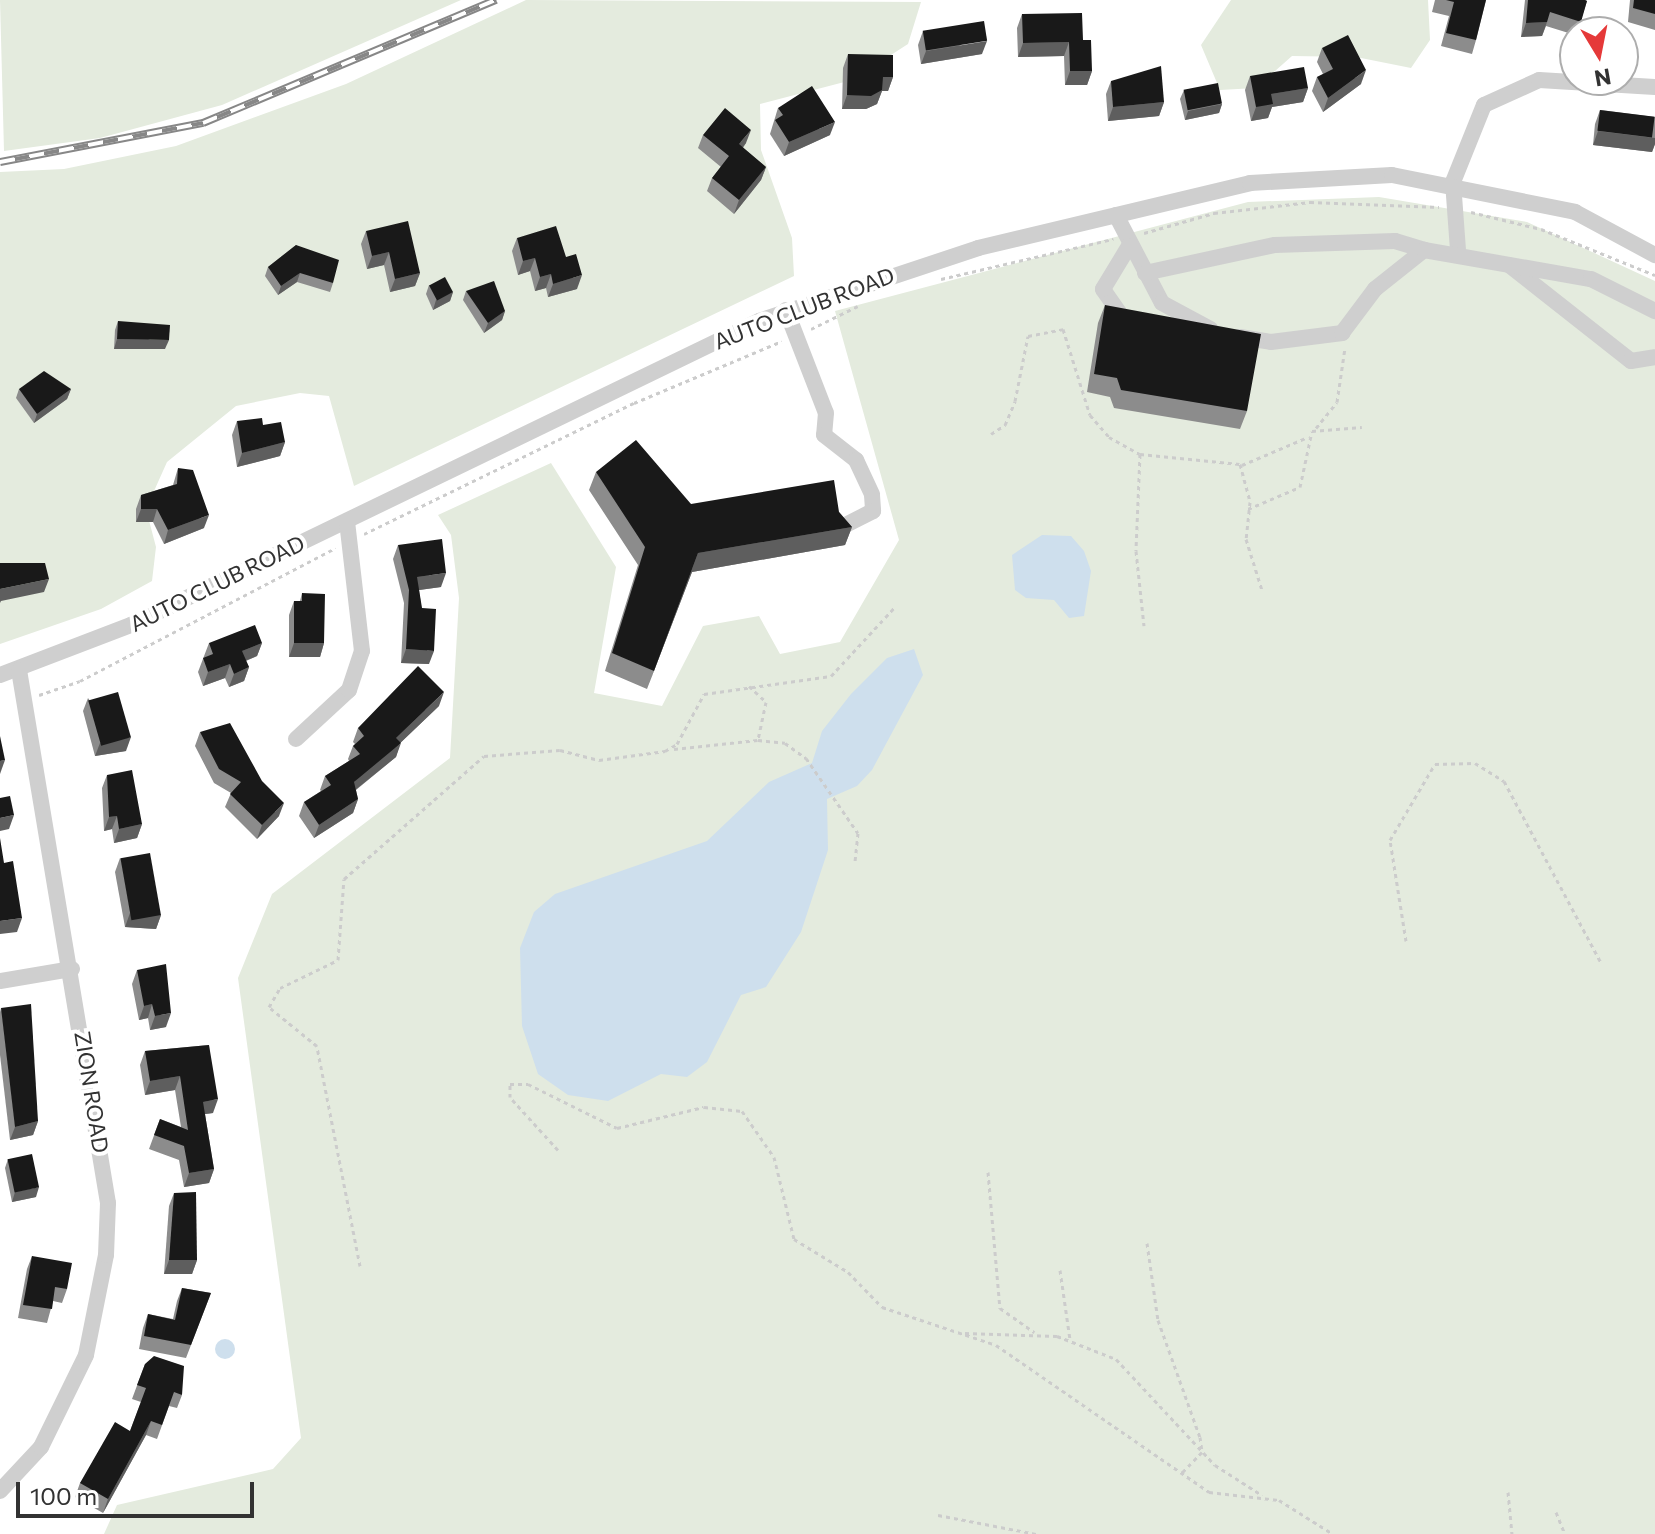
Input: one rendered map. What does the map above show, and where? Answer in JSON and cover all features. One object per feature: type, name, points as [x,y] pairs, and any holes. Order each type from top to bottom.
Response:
[{"type":"street","points":[[1458,250],[1453,182],[1472,122],[1500,92],[1539,80],[1655,87]]},
{"type":"street","name":"AUTO CLUB ROAD","points":[[0,675],[19,670],[347,521],[786,310],[905,269],[1116,215],[1286,179],[1392,175],[1453,182],[1575,212],[1655,255]]},
{"type":"street","points":[[1116,215],[1127,242],[1162,303],[1189,320]]},
{"type":"street","points":[[1145,273],[1275,245],[1395,241],[1424,250],[1458,250],[1508,264],[1591,279],[1655,311]]},
{"type":"street","points":[[1123,318],[1103,289],[1127,242]]},
{"type":"street","points":[[1154,321],[1189,320],[1271,342],[1342,333],[1375,289],[1424,250]]},
{"type":"street","points":[[1508,264],[1631,361],[1655,357]]},
{"type":"street","points":[[786,310],[826,413],[824,435],[856,460],[872,495],[873,511],[846,525]]},
{"type":"street","points":[[296,739],[349,690],[360,661],[347,521]]},
{"type":"street","name":"ZION ROAD","points":[[0,1491],[41,1447],[67,1403],[86,1355],[106,1255],[103,1152],[19,670]]},
{"type":"street","points":[[0,981],[72,969]]},
{"type":"path","points":[[925,283],[1127,242],[1214,213],[1310,202],[1457,210],[1541,229],[1655,275]]},
{"type":"path","points":[[24,699],[80,681],[347,542],[634,403],[797,335],[871,300]]},
{"type":"path","points":[[991,434],[1005,425],[1015,401],[1024,342],[1035,330],[1056,328],[1069,342],[1090,415],[1109,437],[1140,454],[1241,466],[1308,437],[1315,430],[1342,385],[1342,333]]},
{"type":"path","points":[[1315,430],[1362,427]]},
{"type":"path","points":[[1248,509],[1300,487],[1308,437]]},
{"type":"path","points":[[1140,454],[1136,551],[1144,626]]},
{"type":"path","points":[[1241,466],[1248,509],[1246,539],[1262,590]]},
{"type":"path","points":[[668,749],[700,698],[749,686],[831,676],[894,608]]},
{"type":"path","points":[[749,686],[766,702],[758,740]]},
{"type":"path","points":[[360,1266],[317,1046],[309,1032],[272,1016],[273,994],[338,960],[344,879],[484,756],[560,750],[599,760],[758,740],[785,743],[806,758],[858,833],[855,861]]},
{"type":"path","points":[[1406,941],[1390,840],[1435,764],[1467,762],[1504,781],[1601,963]]},
{"type":"path","points":[[558,1150],[510,1097],[510,1084],[528,1084],[617,1128],[704,1107],[742,1111],[774,1157],[784,1221],[801,1248],[848,1272],[882,1307],[961,1333],[1023,1360],[1181,1474],[1224,1498],[1269,1498]]},
{"type":"path","points":[[988,1172],[1000,1308],[1038,1334]]},
{"type":"path","points":[[1147,1243],[1155,1306],[1187,1386],[1202,1452]]},
{"type":"path","points":[[1060,1270],[1070,1339]]},
{"type":"path","points":[[961,1333],[1038,1334],[1070,1339],[1133,1374],[1202,1452],[1269,1498],[1333,1534]]},
{"type":"path","points":[[1181,1474],[1202,1452]]},
{"type":"path","points":[[1508,1492],[1512,1534]]},
{"type":"path","points":[[1556,1512],[1565,1534]]},
{"type":"path","points":[[938,1515],[1037,1534]]},
{"type":"shaded area","points":[[0,0],[461,0],[222,105],[100,138],[4,151]]},
{"type":"shaded area","points":[[526,0],[921,2],[908,44],[852,80],[760,104],[761,150],[792,238],[794,276],[354,486],[329,396],[300,393],[236,406],[167,462],[146,509],[156,547],[152,581],[101,609],[0,644],[0,172],[64,169],[176,146],[346,84]]},
{"type":"shaded area","points":[[1231,0],[1428,0],[1430,40],[1411,68],[1356,57],[1292,56],[1256,88],[1220,90],[1201,45]]},
{"type":"shaded area","points":[[1379,197],[1527,222],[1655,281],[1655,1534],[104,1534],[117,1505],[273,1469],[301,1438],[238,978],[272,894],[450,758],[459,598],[451,535],[438,515],[551,463],[616,567],[594,693],[662,706],[703,626],[759,616],[780,654],[840,642],[899,540],[835,311],[1248,202]]},
{"type":"water","points":[[1042,535],[1071,536],[1084,551],[1091,571],[1084,616],[1069,618],[1054,600],[1026,598],[1015,590],[1012,555]]},
{"type":"water","points":[[914,649],[923,675],[872,770],[857,786],[827,799],[828,850],[801,932],[766,987],[741,995],[707,1062],[687,1077],[661,1074],[608,1101],[568,1095],[538,1074],[522,1026],[520,948],[534,912],[555,894],[707,841],[769,782],[812,763],[822,731],[851,694],[887,658]]},
{"type":"water","points":[[225,1339],[232,1342],[235,1349],[232,1356],[225,1359],[218,1356],[215,1349],[218,1342]]},
{"type":"building","points":[[1446,0],[1486,0],[1476,40],[1446,33],[1454,2]]},
{"type":"building","points":[[1528,0],[1587,1],[1583,16],[1562,16],[1550,12],[1547,22],[1526,23]]},
{"type":"building","points":[[1634,0],[1655,0],[1655,14],[1633,8]]},
{"type":"building","points":[[1082,13],[1083,40],[1091,40],[1092,71],[1070,71],[1069,42],[1023,43],[1022,14]]},
{"type":"building","points":[[984,21],[987,41],[926,50],[923,31]]},
{"type":"building","points":[[1348,35],[1366,70],[1328,98],[1317,77],[1333,69],[1322,48]]},
{"type":"building","points":[[848,54],[893,55],[893,77],[883,77],[882,90],[871,96],[847,95]]},
{"type":"building","points":[[1161,66],[1164,102],[1113,107],[1111,81]]},
{"type":"building","points":[[1304,67],[1308,88],[1271,94],[1273,104],[1256,107],[1250,76]]},
{"type":"building","points":[[1218,83],[1222,104],[1188,110],[1184,90]]},
{"type":"building","points":[[812,86],[835,122],[789,142],[775,120],[783,115],[778,108]]},
{"type":"building","points":[[725,108],[751,130],[739,144],[766,167],[739,200],[712,178],[729,156],[703,135]]},
{"type":"building","points":[[1600,110],[1655,117],[1652,138],[1597,131]]},
{"type":"building","points":[[408,221],[420,273],[395,279],[389,252],[372,256],[366,231]]},
{"type":"building","points":[[556,226],[566,257],[576,254],[582,275],[553,284],[551,274],[540,277],[535,258],[523,261],[517,238]]},
{"type":"building","points":[[296,245],[339,260],[333,283],[300,273],[281,286],[268,267]]},
{"type":"building","points":[[445,277],[453,292],[437,300],[429,285]]},
{"type":"building","points":[[494,281],[505,311],[488,323],[466,291]]},
{"type":"building","points":[[1105,305],[1261,334],[1247,411],[1121,390],[1117,378],[1094,374]]},
{"type":"building","points":[[118,321],[170,325],[169,340],[117,339]]},
{"type":"building","points":[[44,371],[71,389],[37,414],[19,389]]},
{"type":"building","points":[[262,418],[263,425],[281,422],[285,442],[242,453],[237,421]]},
{"type":"building","points":[[636,440],[691,504],[834,480],[839,512],[852,527],[698,553],[654,671],[612,653],[645,547],[596,472]]},
{"type":"building","points":[[178,468],[193,470],[209,515],[168,530],[157,509],[141,509],[141,495],[177,484]]},
{"type":"building","points":[[442,539],[446,573],[417,577],[422,608],[436,609],[434,651],[406,649],[409,590],[398,545]]},
{"type":"building","points":[[0,563],[45,563],[49,579],[0,589]]},
{"type":"building","points":[[302,593],[325,594],[324,643],[294,643],[294,601],[302,601]]},
{"type":"building","points":[[255,625],[262,643],[242,651],[249,667],[234,674],[230,664],[208,672],[203,658],[213,654],[209,643]]},
{"type":"building","points":[[418,666],[444,692],[396,738],[401,743],[354,782],[358,799],[319,825],[304,802],[331,785],[325,776],[360,754],[353,746],[364,736],[358,728]]},
{"type":"building","points":[[118,692],[131,737],[101,746],[88,701]]},
{"type":"building","points":[[230,723],[262,781],[284,803],[262,825],[230,794],[241,782],[219,769],[200,732]]},
{"type":"building","points":[[0,736],[5,760],[0,761]]},
{"type":"building","points":[[132,770],[142,824],[119,829],[117,816],[109,817],[107,775]]},
{"type":"building","points":[[10,796],[14,815],[0,818],[0,798]]},
{"type":"building","points":[[0,838],[4,863],[13,861],[22,918],[0,921]]},
{"type":"building","points":[[150,853],[161,915],[131,920],[120,858]]},
{"type":"building","points":[[166,964],[171,1013],[155,1016],[152,1004],[144,1006],[137,970]]},
{"type":"building","points":[[31,1004],[38,1121],[15,1127],[1,1008]]},
{"type":"building","points":[[209,1045],[218,1099],[203,1102],[214,1169],[189,1173],[184,1146],[154,1135],[160,1119],[188,1130],[180,1076],[150,1081],[145,1051]]},
{"type":"building","points":[[32,1154],[39,1187],[15,1192],[8,1159]]},
{"type":"building","points":[[196,1192],[197,1260],[169,1260],[174,1193]]},
{"type":"building","points":[[32,1256],[72,1263],[67,1289],[55,1287],[52,1309],[23,1305]]},
{"type":"building","points":[[182,1288],[211,1293],[191,1345],[144,1336],[148,1314],[175,1320]]},
{"type":"building","points":[[154,1356],[184,1366],[182,1395],[174,1392],[162,1425],[151,1421],[108,1499],[80,1483],[115,1422],[130,1431],[146,1388],[137,1385],[145,1364]]},
{"type":"railway","points":[[0,162],[203,123],[496,0]]}]
